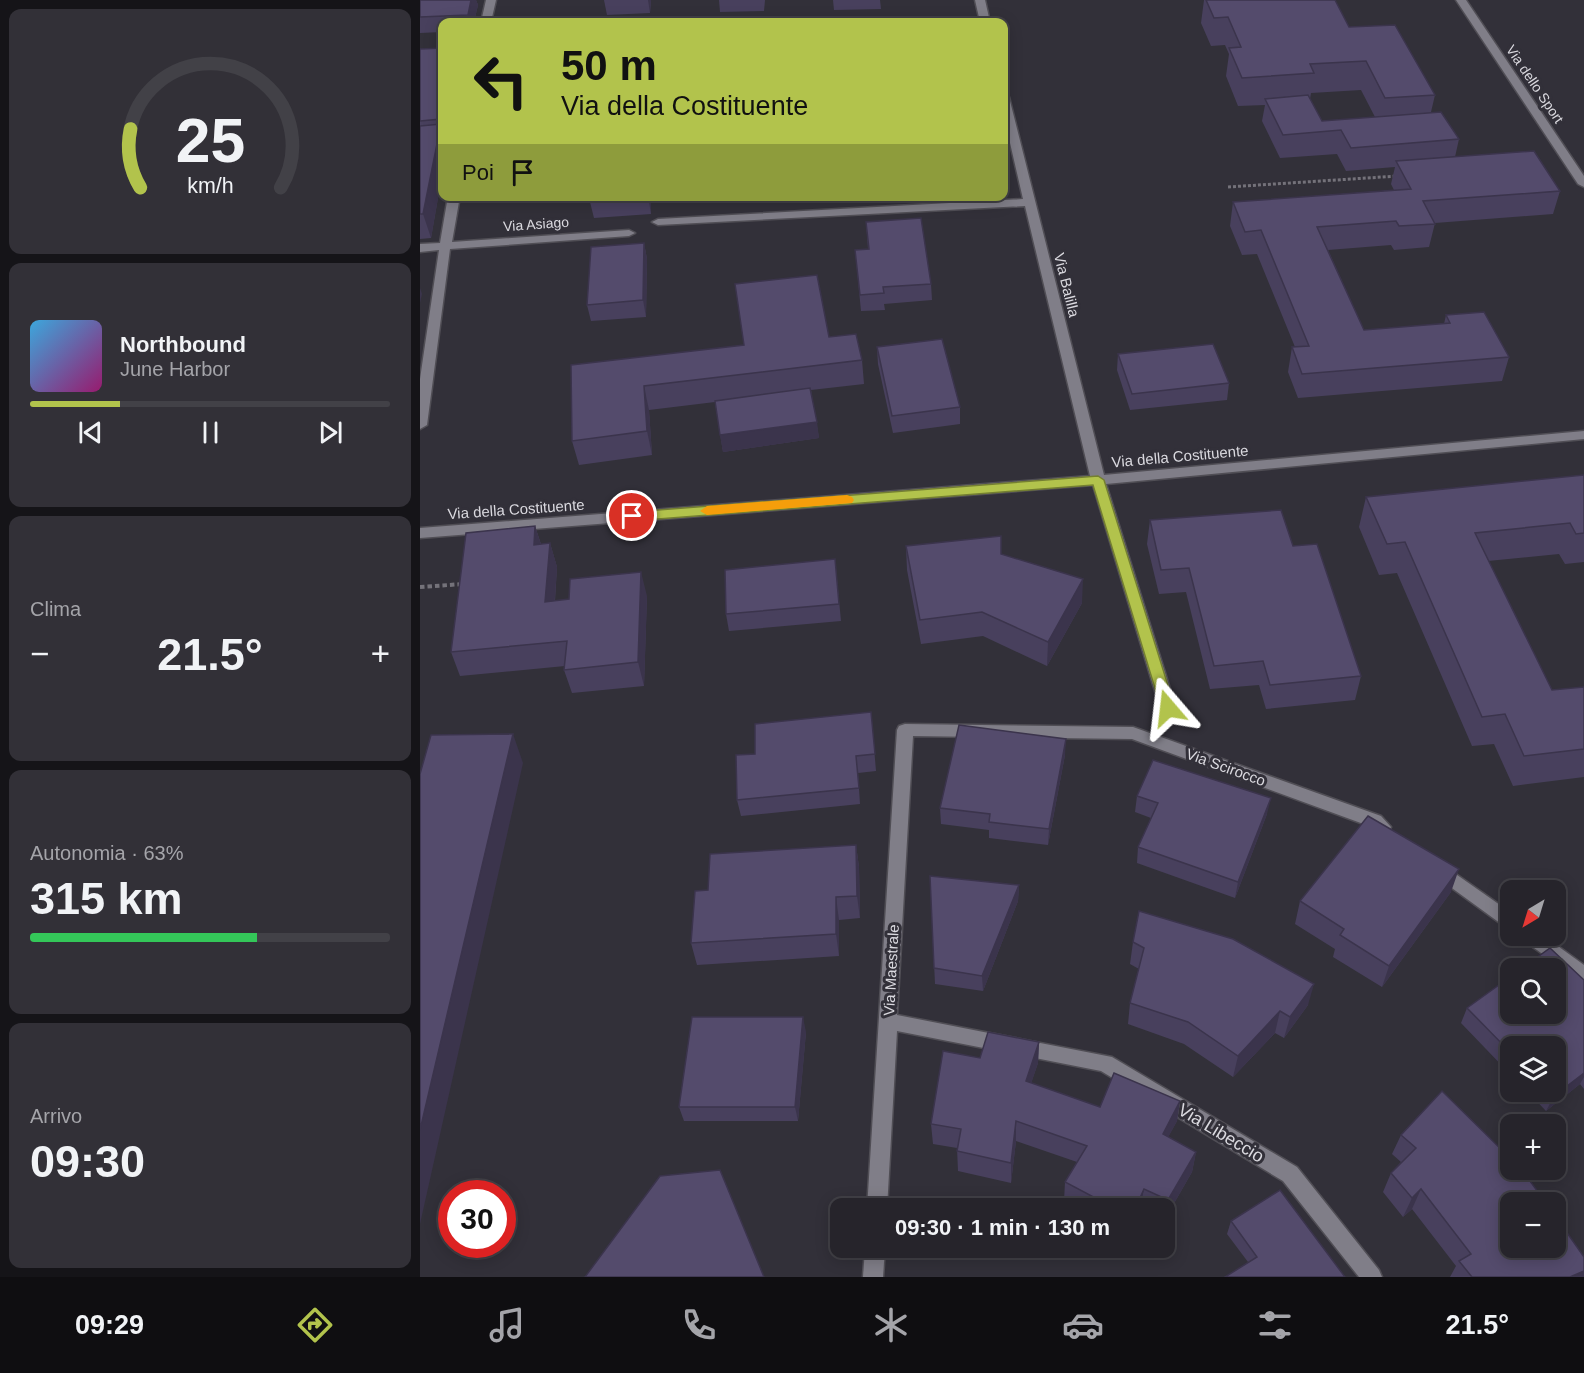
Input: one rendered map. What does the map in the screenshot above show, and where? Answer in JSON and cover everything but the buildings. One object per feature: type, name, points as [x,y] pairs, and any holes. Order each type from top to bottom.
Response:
[{"type":"street","points":[[487,18],[491,0]]},
{"type":"street","points":[[980,0],[985,18]]},
{"type":"street","name":"Via dello Sport","points":[[1461,0],[1584,184]]},
{"type":"street","name":"Via Balilla","points":[[1008,121],[1098,480],[1168,708]]},
{"type":"street","points":[[420,425],[453,201]]},
{"type":"street","points":[[658,222],[1029,202]]},
{"type":"street","name":"Via Asiago","points":[[420,248],[629,233]]},
{"type":"street","name":"Via della Costituente","points":[[420,532],[1098,480],[1584,435]]},
{"type":"street","name":"Via Scirocco","points":[[905,730],[1133,733],[1375,821],[1393,835]]},
{"type":"street","name":"Via Maestrale","points":[[878,1198],[905,730]]},
{"type":"street","points":[[1429,861],[1500,914]]},
{"type":"street","points":[[1544,946],[1584,975]]},
{"type":"street","name":"Via Libeccio","points":[[888,1021],[1105,1063],[1290,1174],[1372,1277]]},
{"type":"street","points":[[873,1277],[874,1258]]},
{"type":"path","points":[[1228,187],[1406,176]]},
{"type":"path","points":[[420,587],[463,585],[469,529]]},
{"type":"slow traffic","points":[[707,511],[847,500]]},
{"type":"route","points":[[632,516],[1098,480],[1168,708]]}]
